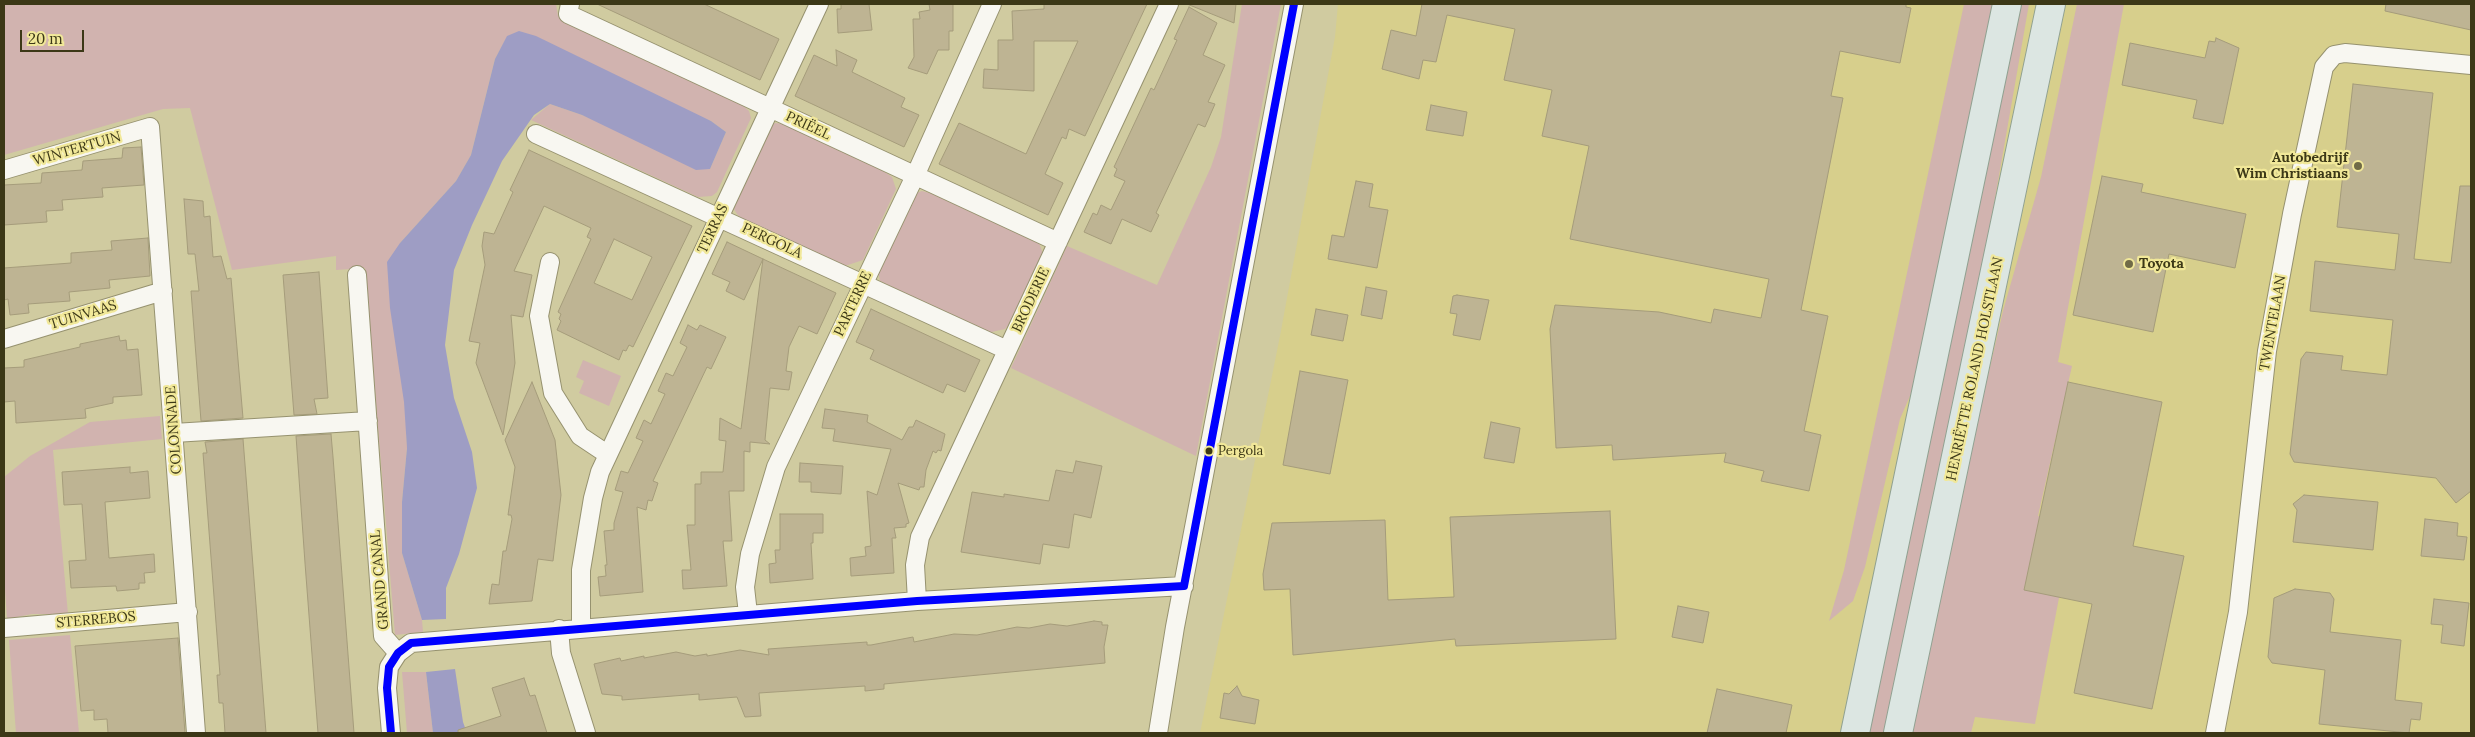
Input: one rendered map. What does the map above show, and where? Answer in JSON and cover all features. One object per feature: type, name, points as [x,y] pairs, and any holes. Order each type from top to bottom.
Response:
[{"type":"main road","points":[[1855,733],[2007,4]]},
{"type":"main road","name":"HENRIËTTE ROLAND HOLSTLAAN","points":[[1898,733],[2051,4]]},
{"type":"street","name":"PRIËEL","points":[[570,4],[568,14],[1058,242]]},
{"type":"street","name":"TERRAS","points":[[581,628],[581,570],[593,498],[607,454],[818,4]]},
{"type":"street","name":"PARTERRE","points":[[748,614],[745,587],[750,554],[776,467],[915,176],[992,4]]},
{"type":"street","name":"BRODERIE","points":[[917,601],[915,566],[920,537],[1169,4]]},
{"type":"street","points":[[1158,733],[1294,4]]},
{"type":"street","name":"TWENTELAAN","points":[[2215,733],[2238,612],[2267,351],[2292,214],[2324,67],[2334,55],[2344,53],[2471,65]]},
{"type":"street","name":"WINTERTUIN","points":[[4,170],[150,127]]},
{"type":"street","name":"COLONNADE","points":[[150,127],[196,733]]},
{"type":"street","name":"PERGOLA","points":[[536,134],[1007,350]]},
{"type":"street","points":[[550,262],[540,316],[552,393],[580,436],[607,454]]},
{"type":"street","name":"GRAND CANAL","points":[[357,275],[383,636],[398,653]]},
{"type":"street","name":"TUINVAAS","points":[[4,339],[163,291]]},
{"type":"street","points":[[174,433],[368,421]]},
{"type":"street","points":[[391,733],[387,688],[389,667],[398,653],[411,643],[917,601],[1184,586]]},
{"type":"street","name":"STERREBOS","points":[[4,628],[188,612]]},
{"type":"street","points":[[560,630],[561,654],[586,733]]},
{"type":"shaded area","points":[[4,4],[556,4],[558,16],[576,27],[741,104],[749,111],[751,118],[717,192],[712,196],[698,197],[531,120],[550,104],[582,115],[710,169],[726,132],[711,121],[507,37],[495,59],[471,155],[456,181],[400,243],[407,448],[402,502],[402,553],[422,620],[423,632],[395,635],[365,268],[336,270],[336,256],[232,270],[190,108],[163,109],[4,155]]},
{"type":"shaded area","points":[[1242,4],[1281,4],[1196,456],[1011,368],[1067,246],[1157,285],[1211,167],[1221,137]]},
{"type":"shaded area","points":[[1338,4],[2471,4],[2470,733],[1200,733],[1280,336],[1335,37]]},
{"type":"shaded area","points":[[1964,4],[1996,4],[1922,368],[1900,419],[1865,567],[1853,601],[1829,621],[1844,570]]},
{"type":"shaded area","points":[[2018,4],[2029,4],[1983,267],[1887,733],[1866,733]]},
{"type":"shaded area","points":[[2077,4],[2124,4],[2058,362],[2072,366],[2038,516],[2073,524],[2035,724],[1975,717],[1971,733],[1910,733],[1966,470],[2003,311],[2041,177]]},
{"type":"shaded area","points":[[775,123],[784,124],[882,170],[892,177],[896,189],[863,260],[845,266],[741,218],[737,214],[734,209],[736,201],[770,127]]},
{"type":"shaded area","points":[[922,191],[933,194],[1038,240],[1043,254],[1011,322],[1005,329],[987,333],[880,281],[878,270],[914,194]]},
{"type":"shaded area","points":[[583,360],[621,376],[609,406],[579,393],[584,381],[576,377]]},
{"type":"shaded area","points":[[160,416],[162,439],[53,450],[68,614],[32,614],[7,619],[4,576],[4,477],[30,456],[90,422]]},
{"type":"shaded area","points":[[70,635],[79,733],[16,733],[9,640]]},
{"type":"shaded area","points":[[402,672],[426,672],[433,733],[407,733]]},
{"type":"water","points":[[519,31],[536,36],[711,121],[726,132],[710,169],[696,170],[582,115],[550,104],[534,115],[502,161],[472,225],[454,270],[445,345],[454,398],[472,452],[477,488],[459,554],[446,588],[446,619],[422,620],[402,553],[402,502],[407,448],[404,402],[390,308],[387,262],[400,243],[456,181],[471,155],[495,59],[507,36]]},
{"type":"water","points":[[455,669],[463,722],[467,733],[433,733],[426,672]]},
{"type":"building","points":[[597,4],[704,4],[779,39],[760,80]]},
{"type":"building","points":[[841,4],[869,4],[872,30],[838,33],[837,9],[841,9]]},
{"type":"building","points":[[929,4],[953,4],[953,31],[949,31],[949,50],[938,50],[927,74],[908,68],[914,57],[913,19],[920,19],[919,12],[930,10]]},
{"type":"building","points":[[1044,4],[1147,4],[1085,136],[1069,129],[1066,139],[1062,137],[1045,174],[1063,183],[1048,215],[939,164],[959,123],[1026,154],[1078,41],[1034,41],[1034,91],[983,88],[984,69],[998,70],[998,40],[1013,40],[1012,11],[1044,9]]},
{"type":"building","points":[[1187,4],[1236,4],[1234,23]]},
{"type":"building","points":[[1422,4],[1906,4],[1906,7],[1911,8],[1900,63],[1840,51],[1831,96],[1843,98],[1801,310],[1828,316],[1804,431],[1821,435],[1809,491],[1761,481],[1764,471],[1724,462],[1726,453],[1613,460],[1612,445],[1556,448],[1550,329],[1555,305],[1659,312],[1711,323],[1714,309],[1761,318],[1769,279],[1570,239],[1589,146],[1542,136],[1552,90],[1504,80],[1515,29],[1447,15],[1436,62],[1423,60],[1419,79],[1382,69],[1391,30],[1416,36]]},
{"type":"building","points":[[2386,4],[2471,4],[2471,30],[2385,11]]},
{"type":"building","points":[[1189,7],[1217,23],[1203,55],[1225,65],[1208,102],[1215,104],[1205,127],[1198,124],[1156,213],[1159,215],[1151,232],[1122,219],[1111,244],[1084,232],[1093,213],[1097,215],[1101,205],[1111,210],[1125,181],[1114,176],[1117,169],[1114,167],[1151,88],[1154,90],[1177,40],[1174,39]]},
{"type":"building","points":[[2216,38],[2239,48],[2223,124],[2193,118],[2197,100],[2122,85],[2130,43],[2205,58],[2209,41],[2215,42]]},
{"type":"building","points":[[836,50],[857,60],[852,72],[905,98],[901,107],[919,115],[904,147],[795,96],[814,55],[837,66]]},
{"type":"building","points":[[2353,84],[2433,93],[2414,259],[2451,263],[2460,186],[2471,186],[2471,491],[2456,503],[2436,478],[2294,462],[2290,454],[2301,359],[2306,352],[2343,356],[2341,370],[2387,375],[2393,320],[2310,311],[2315,261],[2395,270],[2399,234],[2337,227]]},
{"type":"building","points":[[1431,105],[1467,112],[1463,136],[1426,130]]},
{"type":"building","points":[[141,147],[144,185],[102,188],[103,197],[62,200],[63,210],[46,211],[47,222],[4,225],[4,185],[41,183],[42,173],[82,170],[83,161],[122,158],[123,148]]},
{"type":"building","points":[[529,150],[692,226],[633,347],[629,345],[626,351],[623,350],[619,360],[557,330],[561,321],[559,319],[561,314],[558,312],[591,239],[587,237],[591,228],[544,206],[514,271],[532,275],[523,317],[511,315],[515,363],[503,435],[476,363],[480,343],[469,341],[485,265],[482,246],[484,232],[494,234],[513,192],[510,190]],"holes":[[[614,239],[652,257],[632,300],[594,283]]]},
{"type":"building","points":[[2102,176],[2143,184],[2141,192],[2246,214],[2235,268],[2169,254],[2153,332],[2073,315]]},
{"type":"building","points":[[1356,181],[1373,184],[1369,207],[1388,210],[1377,268],[1328,259],[1332,235],[1344,237]]},
{"type":"building","points":[[184,199],[203,201],[204,217],[210,216],[213,257],[221,256],[227,279],[231,278],[243,418],[201,421],[191,291],[199,291],[195,254],[188,254]]},
{"type":"building","points":[[148,238],[150,276],[109,280],[110,288],[69,292],[70,301],[28,304],[29,313],[10,315],[8,299],[4,300],[4,268],[71,263],[71,253],[112,250],[111,241]]},
{"type":"building","points":[[727,242],[763,259],[744,300],[726,291],[730,282],[712,274]]},
{"type":"building","points":[[763,259],[836,293],[817,334],[799,326],[789,347],[786,371],[792,372],[789,390],[770,388],[765,440],[770,444],[750,442],[750,452],[744,451],[744,491],[729,491],[732,541],[723,541],[727,586],[683,589],[682,570],[691,570],[687,525],[695,525],[695,484],[701,484],[701,472],[723,472],[726,441],[719,440],[720,418],[741,429]]},
{"type":"building","points":[[319,272],[328,398],[314,399],[317,414],[294,415],[283,275]]},
{"type":"building","points":[[1366,287],[1387,291],[1382,319],[1361,315]]},
{"type":"building","points":[[1453,296],[1489,300],[1480,340],[1453,335],[1457,314],[1450,313]]},
{"type":"building","points":[[871,309],[980,360],[965,392],[947,384],[943,393],[870,359],[874,350],[856,342]]},
{"type":"building","points":[[1316,309],[1348,315],[1343,341],[1311,335]]},
{"type":"building","points":[[688,325],[697,330],[700,325],[726,337],[711,369],[707,367],[653,481],[658,483],[652,501],[648,500],[646,510],[637,507],[643,592],[600,596],[598,577],[606,576],[605,565],[607,565],[604,531],[614,530],[614,523],[623,492],[615,490],[621,471],[628,473],[643,441],[636,438],[644,420],[651,424],[665,394],[658,391],[666,373],[673,376],[687,347],[680,343]]},
{"type":"building","points":[[119,336],[120,341],[126,340],[127,350],[138,349],[142,395],[113,397],[113,403],[85,409],[86,418],[16,423],[15,401],[4,402],[4,368],[24,367],[24,360],[80,347],[80,344]]},
{"type":"building","points":[[1300,371],[1348,380],[1330,474],[1283,465]]},
{"type":"building","points":[[532,382],[555,440],[561,495],[553,561],[538,559],[532,601],[489,604],[492,584],[499,585],[503,551],[506,551],[512,519],[511,515],[508,515],[515,467],[505,440]]},
{"type":"building","points":[[2068,382],[2162,402],[2133,546],[2184,556],[2152,709],[2074,693],[2092,604],[2024,590]]},
{"type":"building","points":[[825,409],[868,415],[867,422],[902,440],[909,427],[913,427],[916,420],[945,434],[941,451],[938,450],[936,453],[933,451],[926,470],[924,487],[920,487],[919,490],[898,483],[909,523],[906,524],[906,527],[894,528],[896,538],[892,538],[894,573],[851,576],[850,558],[866,556],[865,547],[871,546],[867,491],[877,495],[891,449],[833,441],[835,429],[822,428]]},
{"type":"building","points":[[1491,422],[1520,428],[1514,463],[1484,458]]},
{"type":"building","points":[[331,434],[354,733],[318,733],[296,436]]},
{"type":"building","points":[[243,439],[266,733],[225,733],[223,703],[219,703],[217,675],[220,675],[203,453],[207,453],[205,442]]},
{"type":"building","points":[[1076,461],[1102,466],[1091,518],[1074,514],[1069,548],[1043,544],[1040,564],[961,552],[972,492],[1004,497],[1004,494],[1049,501],[1056,470],[1073,473]]},
{"type":"building","points":[[800,463],[843,466],[841,494],[811,492],[811,482],[799,482]]},
{"type":"building","points":[[130,467],[130,473],[148,471],[150,498],[105,502],[109,558],[154,554],[155,572],[144,573],[145,583],[139,583],[139,589],[117,591],[116,586],[71,588],[69,561],[86,560],[82,504],[64,505],[62,472]]},
{"type":"building","points":[[2304,495],[2378,502],[2373,550],[2293,542],[2297,510],[2293,504]]},
{"type":"building","points":[[1610,511],[1616,639],[1456,646],[1455,639],[1293,655],[1290,589],[1264,590],[1263,574],[1272,523],[1385,520],[1388,600],[1454,597],[1450,517]]},
{"type":"building","points":[[780,514],[823,514],[823,533],[813,533],[813,543],[811,543],[813,579],[770,583],[769,564],[776,563],[775,550],[780,550]]},
{"type":"building","points":[[2425,519],[2458,523],[2457,536],[2467,537],[2464,560],[2421,556]]},
{"type":"building","points":[[2295,589],[2330,593],[2334,599],[2330,632],[2401,640],[2395,700],[2422,703],[2420,720],[2411,719],[2409,733],[2319,724],[2325,670],[2272,663],[2268,657],[2274,598]]},
{"type":"building","points":[[2434,599],[2469,603],[2464,646],[2441,643],[2443,625],[2431,624]]},
{"type":"building","points":[[1678,606],[1709,612],[1703,643],[1672,637]]},
{"type":"building","points":[[1094,621],[1102,622],[1102,625],[1108,625],[1104,647],[1105,663],[884,684],[884,689],[865,691],[865,686],[759,693],[761,716],[745,717],[737,697],[699,700],[699,694],[622,700],[622,696],[602,694],[594,664],[620,658],[621,661],[676,652],[695,656],[707,654],[707,656],[740,650],[769,655],[768,649],[867,642],[867,645],[871,645],[913,637],[914,642],[954,634],[977,635],[1017,627],[1029,628],[1050,624],[1067,626]]},
{"type":"building","points":[[178,638],[185,733],[108,733],[107,719],[94,720],[94,710],[81,711],[75,646]]},
{"type":"building","points":[[524,678],[530,696],[535,695],[547,733],[458,733],[458,730],[501,716],[492,688]]},
{"type":"building","points":[[1237,686],[1242,696],[1259,700],[1255,724],[1220,718],[1224,693],[1229,694]]},
{"type":"building","points":[[1717,689],[1792,705],[1786,733],[1707,733]]},
{"type":"transit line","points":[[1184,586],[1294,4]]},
{"type":"transit line","points":[[391,733],[387,688],[389,667],[398,653],[411,643],[917,601],[1184,586]]},
{"type":"place","name":"Autobedrijf Wim Christiaans","points":[[2358,166]]},
{"type":"place","name":"Toyota","points":[[2129,264]]},
{"type":"place","name":"Pergola","points":[[1209,451]]}]
